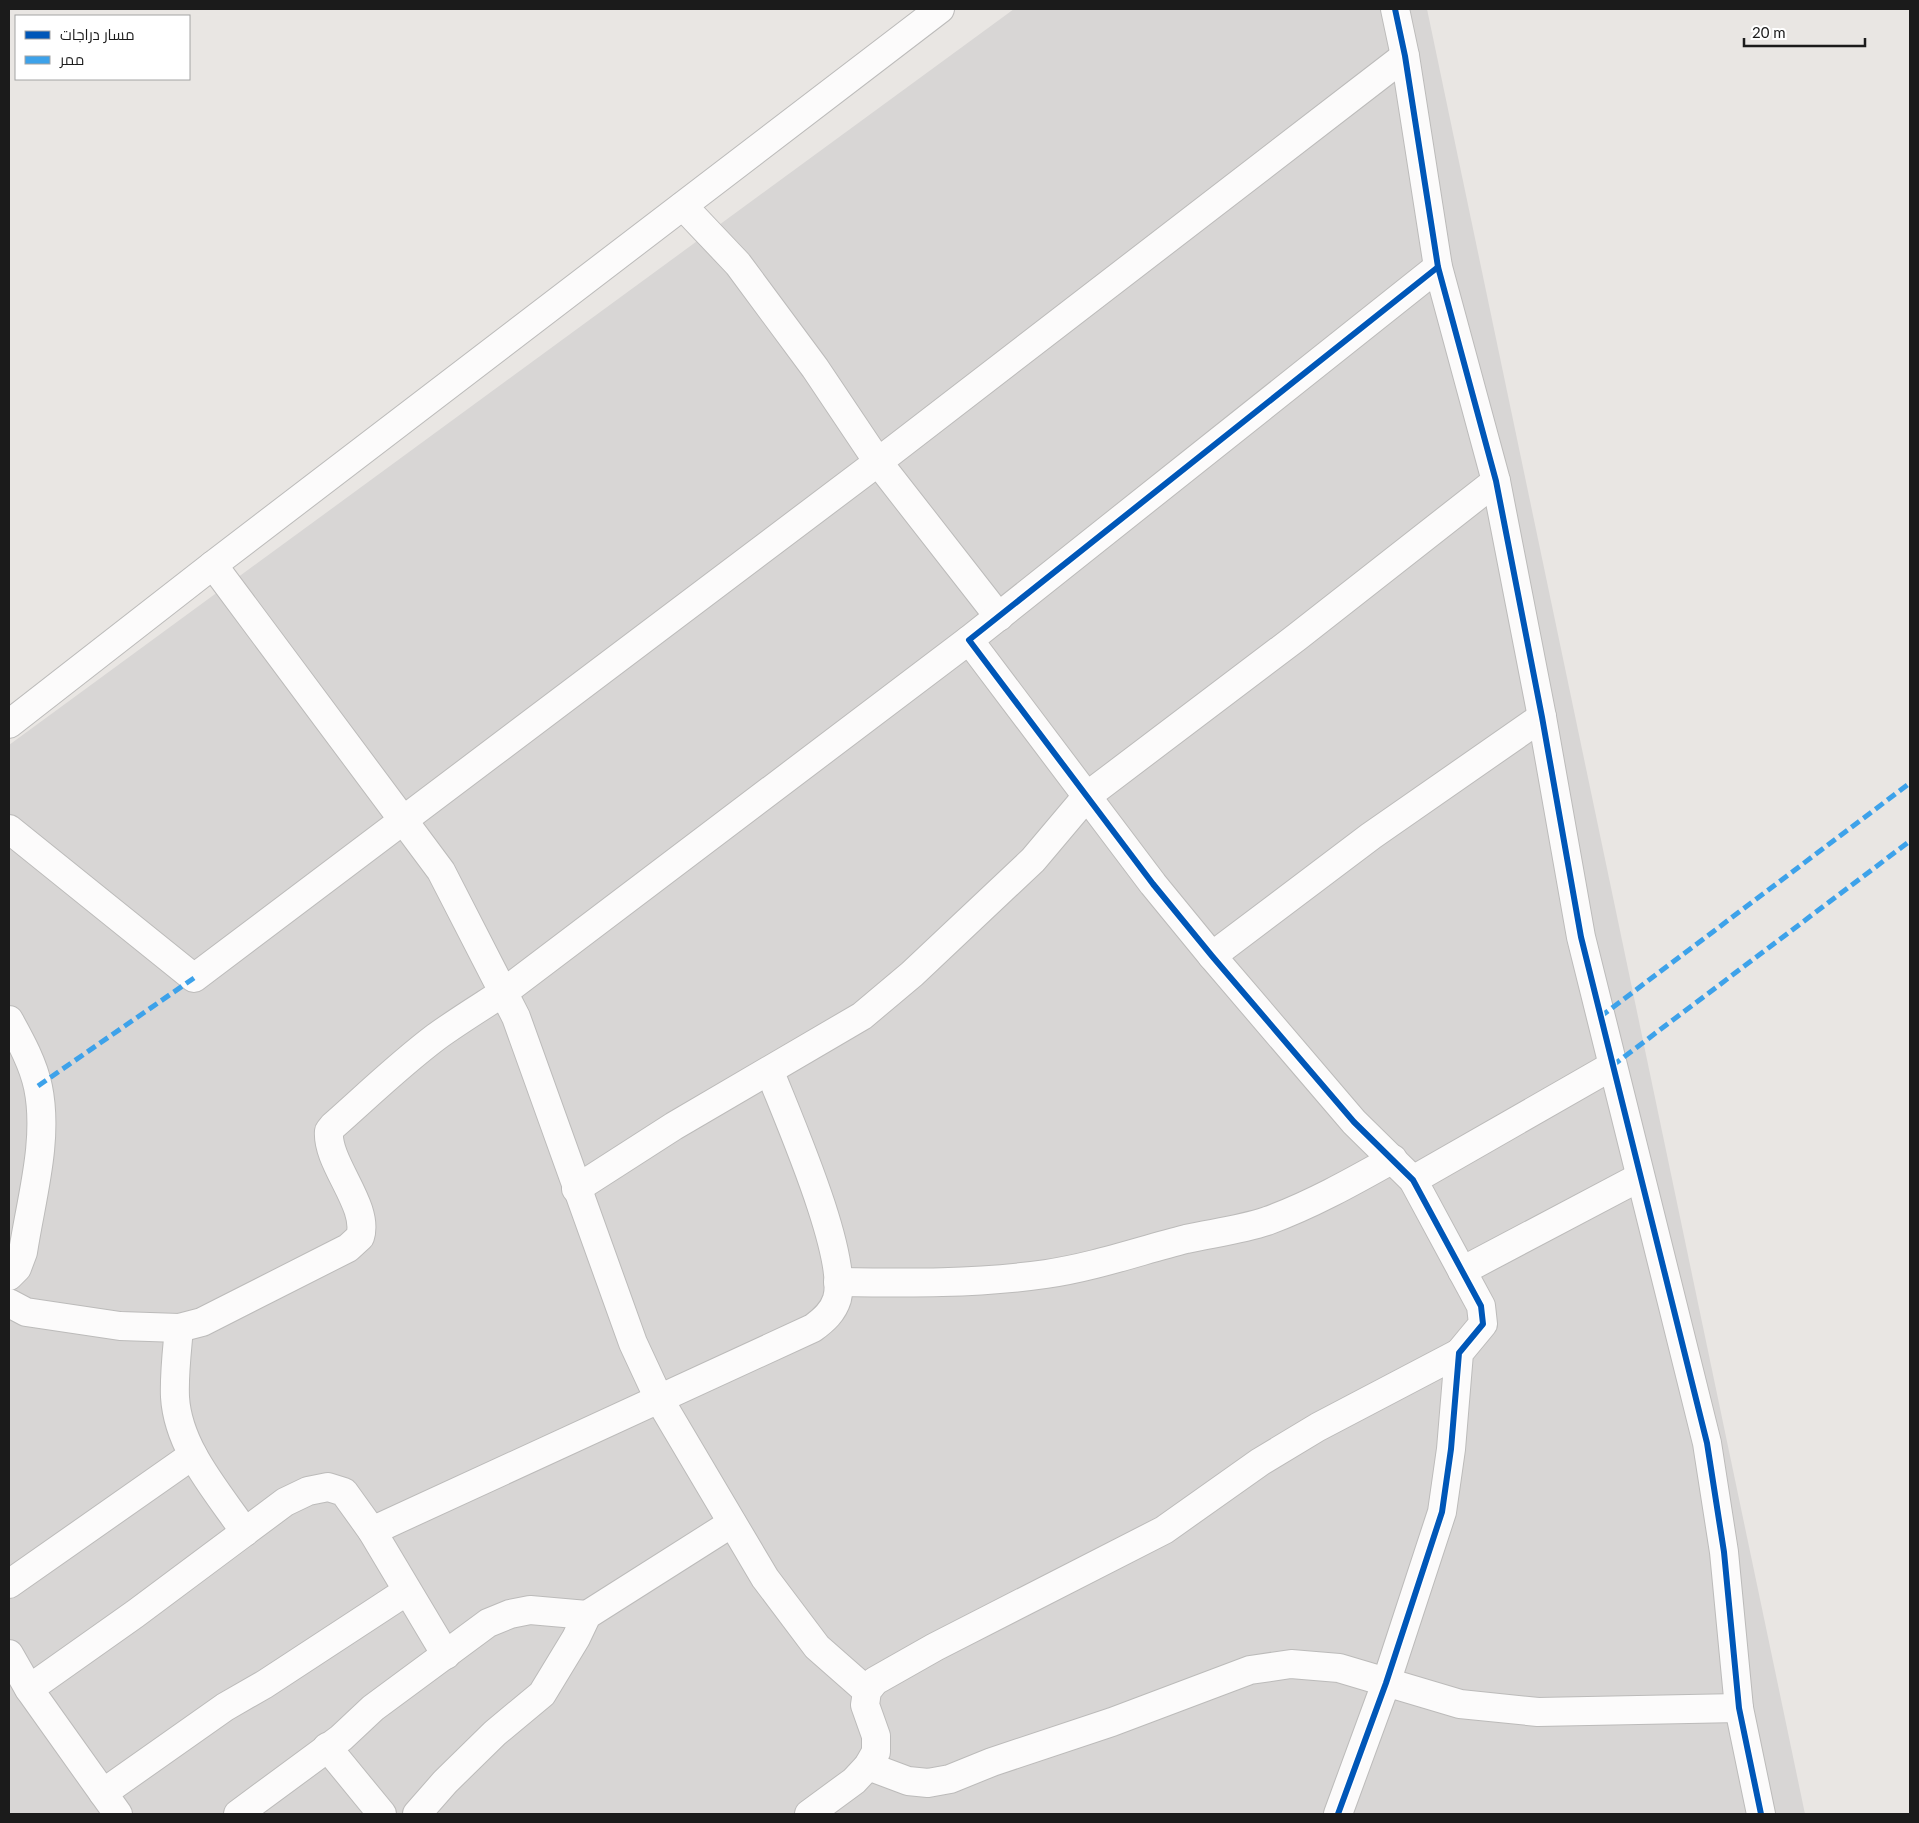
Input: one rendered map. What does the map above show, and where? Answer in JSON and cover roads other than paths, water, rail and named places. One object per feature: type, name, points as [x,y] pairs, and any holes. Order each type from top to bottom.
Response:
[{"type":"street","points":[[9,724],[213,565],[940,9]]},
{"type":"street","points":[[1395,9],[1405,56],[1438,267],[1496,481],[1542,716],[1581,937],[1707,1444],[1724,1552],[1739,1708],[1761,1814]]},
{"type":"street","points":[[9,829],[194,978],[878,462],[1405,56]]},
{"type":"street","points":[[683,206],[738,264],[815,368],[878,462],[999,617]]},
{"type":"street","points":[[9,1303],[26,1312],[64,1318],[120,1326],[179,1328],[202,1322],[339,1254],[354,1244],[361,1232],[360,1222],[350,1189],[330,1145],[329,1131],[416,1054],[504,992],[999,617],[1438,267]]},
{"type":"street","points":[[576,1189],[674,1126],[770,1072],[862,1016],[912,974],[1033,860],[1087,796],[1297,637],[1496,481]]},
{"type":"street","points":[[213,565],[348,743],[401,820],[441,871],[516,1018],[544,1091],[576,1189],[633,1343],[659,1399],[765,1578],[816,1647],[867,1691]]},
{"type":"street","points":[[810,1814],[854,1781],[868,1766],[876,1752],[876,1736],[865,1705],[867,1691],[875,1681],[1164,1530],[1252,1468],[1318,1427],[1459,1353],[1483,1324],[1483,1314],[1414,1180],[1354,1122],[1212,956],[1153,884],[969,640]]},
{"type":"street","points":[[1212,956],[1371,836],[1542,716]]},
{"type":"street","points":[[9,1020],[24,1048],[38,1086],[40,1144],[22,1252],[17,1268],[9,1276]]},
{"type":"street","points":[[1414,1180],[1612,1066]]},
{"type":"street","points":[[372,1531],[813,1328],[828,1317],[837,1298],[838,1282],[835,1256],[822,1207],[770,1072]]},
{"type":"street","points":[[838,1282],[979,1281],[1046,1274],[1108,1262],[1187,1239],[1226,1233],[1266,1221],[1322,1198],[1393,1159]]},
{"type":"street","points":[[1462,1271],[1640,1177]]},
{"type":"street","points":[[179,1328],[175,1398],[183,1433],[193,1455],[245,1532]]},
{"type":"street","points":[[1338,1814],[1386,1683],[1442,1512],[1451,1449],[1459,1353]]},
{"type":"street","points":[[9,1584],[193,1455]]},
{"type":"street","points":[[29,1689],[136,1614],[285,1502],[308,1491],[328,1487],[344,1492],[372,1531],[446,1655]]},
{"type":"street","points":[[417,1814],[445,1782],[495,1733],[542,1694],[576,1638],[587,1615],[732,1523]]},
{"type":"street","points":[[9,1654],[29,1689],[110,1803],[225,1707],[265,1684],[407,1591]]},
{"type":"street","points":[[238,1814],[341,1738],[374,1708],[488,1623],[510,1614],[530,1610],[587,1615]]},
{"type":"street","points":[[868,1766],[908,1780],[928,1782],[950,1778],[1112,1722],[1250,1670],[1291,1664],[1339,1668],[1460,1704],[1538,1712],[1739,1708]]},
{"type":"street","points":[[327,1747],[382,1814]]}]
